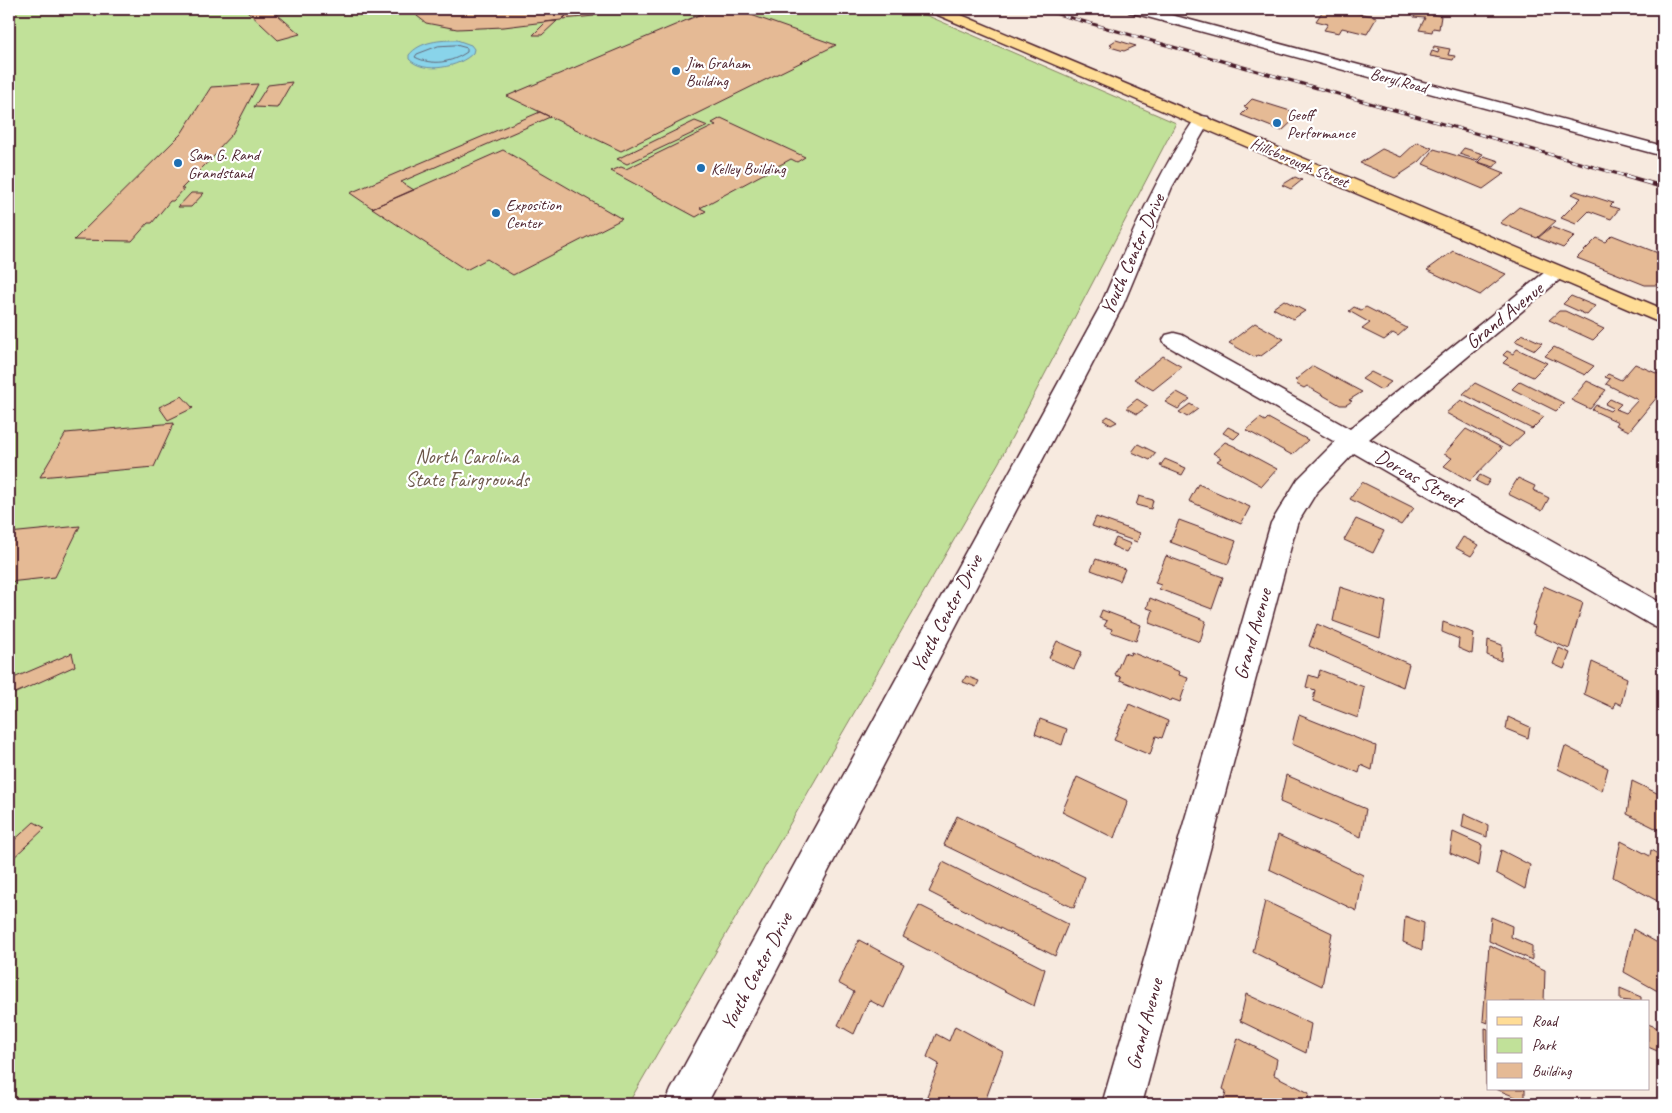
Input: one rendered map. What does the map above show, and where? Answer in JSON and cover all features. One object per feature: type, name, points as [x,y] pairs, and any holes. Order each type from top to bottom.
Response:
[{"type":"main road","name":"Hillsborough Street","points":[[936,9],[1663,317]]},
{"type":"street","name":"Beryl Road","points":[[1134,9],[1663,152]]},
{"type":"street","name":"Youth Center Drive","points":[[685,1104],[1112,305],[1160,189],[1187,141],[1202,121]]},
{"type":"street","name":"Grand Avenue","points":[[1122,1104],[1284,523],[1307,486],[1352,440],[1556,272]]},
{"type":"street","name":"Dorcas Street","points":[[1174,340],[1663,618]]},
{"type":"green space","name":"North Carolina State Fairgrounds","points":[[9,9],[912,9],[1176,123],[999,462],[628,1104],[9,1104]]},
{"type":"water","points":[[457,40],[471,45],[474,49],[473,53],[460,62],[432,68],[423,67],[409,59],[409,55],[414,50],[425,44]]},
{"type":"building","points":[[245,9],[271,9],[300,34],[278,40]]},
{"type":"building","points":[[418,9],[573,9],[561,20],[504,27],[457,29],[426,23],[417,16]]},
{"type":"building","name":"Jim Graham Building","points":[[713,9],[734,9],[836,45],[621,151],[507,96]]},
{"type":"building","points":[[1324,9],[1339,9],[1377,17],[1367,34],[1342,28],[1339,33],[1324,30],[1328,24],[1316,21]]},
{"type":"building","points":[[1415,11],[1441,16],[1439,29],[1433,28],[1432,32],[1419,30],[1425,18],[1414,17]]},
{"type":"building","points":[[595,13],[594,16],[563,19],[567,15]]},
{"type":"building","points":[[557,21],[542,35],[533,35],[546,22]]},
{"type":"building","points":[[1116,40],[1136,46],[1124,51],[1110,47],[1112,45],[1110,44]]},
{"type":"building","points":[[1434,46],[1450,49],[1448,55],[1455,56],[1453,60],[1430,56],[1432,51],[1438,53],[1439,49],[1433,48]]},
{"type":"building","points":[[292,82],[277,108],[254,107],[268,85]]},
{"type":"building","name":"Sam G. Rand Grandstand","points":[[258,84],[232,134],[219,148],[222,148],[181,189],[184,189],[173,201],[170,201],[152,223],[148,223],[132,241],[74,240],[181,134],[211,87]]},
{"type":"building","points":[[1252,99],[1300,114],[1282,131],[1241,115],[1248,108],[1244,107]]},
{"type":"building","points":[[540,112],[550,117],[401,182],[414,190],[372,208],[350,193]]},
{"type":"building","name":"Kelley Building","points":[[721,118],[805,157],[797,162],[791,159],[700,208],[706,211],[696,217],[611,171],[621,167],[626,169],[716,125],[712,123]]},
{"type":"building","points":[[695,121],[708,126],[627,164],[617,159]]},
{"type":"building","points":[[1417,142],[1432,148],[1419,162],[1395,178],[1360,163],[1382,149],[1401,157]]},
{"type":"building","points":[[1464,148],[1483,154],[1478,160],[1459,154]]},
{"type":"building","points":[[1434,149],[1475,161],[1505,173],[1483,189],[1423,164]]},
{"type":"building","name":"Exposition Center","points":[[503,150],[622,219],[513,275],[487,259],[466,270],[372,208]]},
{"type":"building","points":[[1484,156],[1499,161],[1494,167],[1478,162]]},
{"type":"building","points":[[1295,177],[1302,180],[1291,189],[1282,185]]},
{"type":"building","points":[[1576,191],[1613,203],[1610,206],[1619,209],[1611,219],[1589,211],[1576,224],[1561,218],[1581,198],[1572,194]]},
{"type":"building","points":[[191,193],[204,193],[191,207],[178,207]]},
{"type":"building","points":[[1519,207],[1556,221],[1537,238],[1500,223]]},
{"type":"building","points":[[1551,227],[1575,236],[1563,248],[1538,238]]},
{"type":"building","points":[[1612,235],[1663,255],[1663,283],[1661,285],[1645,285],[1577,258],[1597,238],[1605,242]]},
{"type":"building","points":[[1453,251],[1506,274],[1480,295],[1427,270]]},
{"type":"building","points":[[1571,296],[1595,306],[1587,315],[1563,304]]},
{"type":"building","points":[[1284,300],[1305,311],[1293,319],[1273,308]]},
{"type":"building","points":[[1354,307],[1361,310],[1366,307],[1407,328],[1398,336],[1393,333],[1384,340],[1362,329],[1370,323],[1349,311]]},
{"type":"building","points":[[1559,311],[1565,311],[1604,329],[1593,340],[1549,320]]},
{"type":"building","points":[[1255,323],[1284,339],[1261,356],[1254,357],[1229,343]]},
{"type":"building","points":[[1522,334],[1542,343],[1535,350],[1515,341]]},
{"type":"building","points":[[1554,347],[1594,366],[1585,375],[1545,356]]},
{"type":"building","points":[[1517,349],[1547,363],[1533,377],[1503,363],[1508,358],[1503,355],[1507,351],[1513,354]]},
{"type":"building","points":[[1163,356],[1182,367],[1153,390],[1134,379]]},
{"type":"building","points":[[1635,364],[1663,376],[1663,390],[1629,431],[1616,425],[1618,422],[1592,410],[1596,405],[1610,411],[1613,408],[1605,404],[1610,399],[1621,404],[1616,409],[1626,413],[1638,400],[1606,384],[1610,379],[1605,377],[1608,374],[1621,380]]},
{"type":"building","points":[[1313,366],[1362,392],[1349,400],[1352,401],[1346,405],[1340,405],[1307,386],[1304,388],[1296,384],[1298,382],[1295,380]]},
{"type":"building","points":[[1371,372],[1391,382],[1381,390],[1362,379]]},
{"type":"building","points":[[1520,381],[1564,403],[1556,411],[1512,389]]},
{"type":"building","points":[[1587,381],[1606,390],[1590,409],[1571,400]]},
{"type":"building","points":[[1475,383],[1544,417],[1532,429],[1463,394]]},
{"type":"building","points":[[1177,392],[1190,399],[1178,409],[1165,402]]},
{"type":"building","points":[[182,396],[193,408],[168,420],[159,407]]},
{"type":"building","points":[[1137,399],[1148,406],[1137,414],[1126,408]]},
{"type":"building","points":[[1461,400],[1524,433],[1509,447],[1446,413]]},
{"type":"building","points":[[1190,404],[1198,409],[1187,417],[1179,412]]},
{"type":"building","points":[[1108,416],[1117,422],[1111,425],[1103,420]]},
{"type":"building","points":[[1260,418],[1265,421],[1268,418],[1308,440],[1292,455],[1246,430]]},
{"type":"building","points":[[174,423],[154,467],[40,477],[66,433]]},
{"type":"building","points":[[1228,427],[1240,433],[1234,439],[1223,433]]},
{"type":"building","points":[[1466,429],[1502,448],[1470,481],[1444,466],[1452,458],[1444,454]]},
{"type":"building","points":[[1225,442],[1277,469],[1262,486],[1217,461],[1221,458],[1213,453]]},
{"type":"building","points":[[1138,444],[1156,453],[1150,460],[1132,452]]},
{"type":"building","points":[[1165,459],[1186,468],[1182,475],[1160,466]]},
{"type":"building","points":[[1480,475],[1490,480],[1486,486],[1476,481]]},
{"type":"building","points":[[1518,478],[1535,486],[1533,490],[1549,498],[1542,511],[1508,494]]},
{"type":"building","points":[[1362,482],[1414,508],[1401,525],[1350,499]]},
{"type":"building","points":[[1198,484],[1250,507],[1241,524],[1189,501]]},
{"type":"building","points":[[1139,496],[1153,500],[1151,509],[1136,505]]},
{"type":"building","points":[[1096,517],[1140,533],[1137,542],[1092,526]]},
{"type":"building","points":[[1356,519],[1384,531],[1373,553],[1344,540]]},
{"type":"building","points":[[1179,520],[1236,541],[1228,564],[1170,542]]},
{"type":"building","points":[[80,526],[55,577],[9,582],[9,533]]},
{"type":"building","points":[[1463,537],[1479,545],[1471,556],[1456,548]]},
{"type":"building","points":[[1116,538],[1131,544],[1126,552],[1112,546]]},
{"type":"building","points":[[1166,556],[1223,577],[1212,609],[1159,589],[1161,585],[1155,583]]},
{"type":"building","points":[[1096,559],[1125,569],[1120,581],[1091,570]]},
{"type":"building","points":[[1544,586],[1583,603],[1569,649],[1533,633],[1535,626],[1532,625]]},
{"type":"building","points":[[1340,587],[1386,602],[1380,638],[1333,621]]},
{"type":"building","points":[[1150,598],[1206,621],[1200,642],[1149,623],[1153,610],[1147,608]]},
{"type":"building","points":[[1102,610],[1141,625],[1136,641],[1111,632],[1112,629],[1104,626],[1107,621],[1099,618]]},
{"type":"building","points":[[1443,622],[1474,633],[1472,654],[1458,648],[1459,639],[1442,632]]},
{"type":"building","points":[[1317,624],[1409,664],[1403,687],[1309,646]]},
{"type":"building","points":[[1488,640],[1502,645],[1501,661],[1487,655]]},
{"type":"building","points":[[1057,641],[1082,652],[1074,669],[1049,658]]},
{"type":"building","points":[[1559,648],[1570,653],[1564,669],[1553,664]]},
{"type":"building","points":[[1131,652],[1180,672],[1179,675],[1188,678],[1180,702],[1172,699],[1171,701],[1120,680],[1121,677],[1115,675],[1124,653],[1130,655]]},
{"type":"building","points":[[72,653],[75,666],[9,696],[9,680]]},
{"type":"building","points":[[1592,662],[1627,678],[1621,705],[1615,702],[1614,708],[1584,694]]},
{"type":"building","points":[[1320,670],[1364,687],[1358,718],[1313,701],[1315,690],[1306,687],[1309,675],[1318,678]]},
{"type":"building","points":[[966,676],[979,681],[976,687],[963,682]]},
{"type":"building","points":[[1129,704],[1168,721],[1162,738],[1156,736],[1150,755],[1114,740]]},
{"type":"building","points":[[1299,715],[1376,746],[1372,770],[1361,765],[1359,773],[1292,744]]},
{"type":"building","points":[[1508,717],[1530,727],[1528,738],[1506,729]]},
{"type":"building","points":[[1040,719],[1067,729],[1062,745],[1035,734]]},
{"type":"building","points":[[1565,746],[1608,768],[1602,791],[1558,769]]},
{"type":"building","points":[[1286,775],[1366,809],[1361,837],[1280,802]]},
{"type":"building","points":[[1077,777],[1128,801],[1114,838],[1062,812]]},
{"type":"building","points":[[1632,781],[1663,796],[1663,832],[1627,814]]},
{"type":"building","points":[[1464,814],[1488,825],[1487,837],[1462,827]]},
{"type":"building","points":[[957,816],[1085,877],[1074,908],[944,845]]},
{"type":"building","points":[[34,822],[45,828],[9,862],[9,845]]},
{"type":"building","points":[[1453,832],[1482,845],[1479,866],[1450,853]]},
{"type":"building","points":[[1278,835],[1363,875],[1357,911],[1269,869]]},
{"type":"building","points":[[1621,841],[1650,856],[1651,850],[1663,857],[1663,904],[1613,877]]},
{"type":"building","points":[[1501,850],[1530,865],[1525,889],[1496,873]]},
{"type":"building","points":[[943,862],[1068,924],[1055,956],[929,892]]},
{"type":"building","points":[[1265,901],[1332,933],[1322,986],[1253,952]]},
{"type":"building","points":[[919,905],[1045,969],[1034,1006],[903,937]]},
{"type":"building","points":[[1405,916],[1424,923],[1422,950],[1403,942]]},
{"type":"building","points":[[1491,917],[1512,926],[1511,937],[1532,946],[1532,960],[1489,941]]},
{"type":"building","points":[[1633,929],[1663,946],[1663,994],[1624,972]]},
{"type":"building","points":[[859,940],[904,964],[884,1008],[869,1000],[854,1034],[838,1025],[854,992],[838,983]]},
{"type":"building","points":[[1489,945],[1545,970],[1544,1000],[1487,1000],[1487,1023],[1483,1021]]},
{"type":"building","points":[[1620,988],[1641,997],[1641,1000],[1620,1000]]},
{"type":"building","points":[[1246,994],[1311,1024],[1306,1053],[1240,1021]]},
{"type":"building","points":[[1650,1025],[1663,1030],[1663,1081],[1662,1053],[1650,1048]]},
{"type":"building","points":[[955,1026],[1003,1052],[984,1104],[924,1104],[939,1064],[927,1057],[936,1034],[949,1041]]},
{"type":"building","points":[[1485,1028],[1487,1029],[1486,1085]]},
{"type":"building","points":[[1238,1038],[1277,1059],[1274,1075],[1309,1093],[1307,1104],[1223,1104],[1226,1091],[1223,1089]]},
{"type":"building","points":[[1498,1090],[1525,1090],[1525,1101]]},
{"type":"railway","points":[[1040,9],[1629,177]]},
{"type":"railway","points":[[1625,176],[1663,187]]},
{"type":"place","name":"Jim Graham Building","points":[[676,71]]},
{"type":"place","name":"Geoff Performance","points":[[1277,123]]},
{"type":"place","name":"Sam G. Rand Grandstand","points":[[178,163]]},
{"type":"place","name":"Kelley Building","points":[[701,168]]},
{"type":"place","name":"Exposition Center","points":[[496,213]]}]
